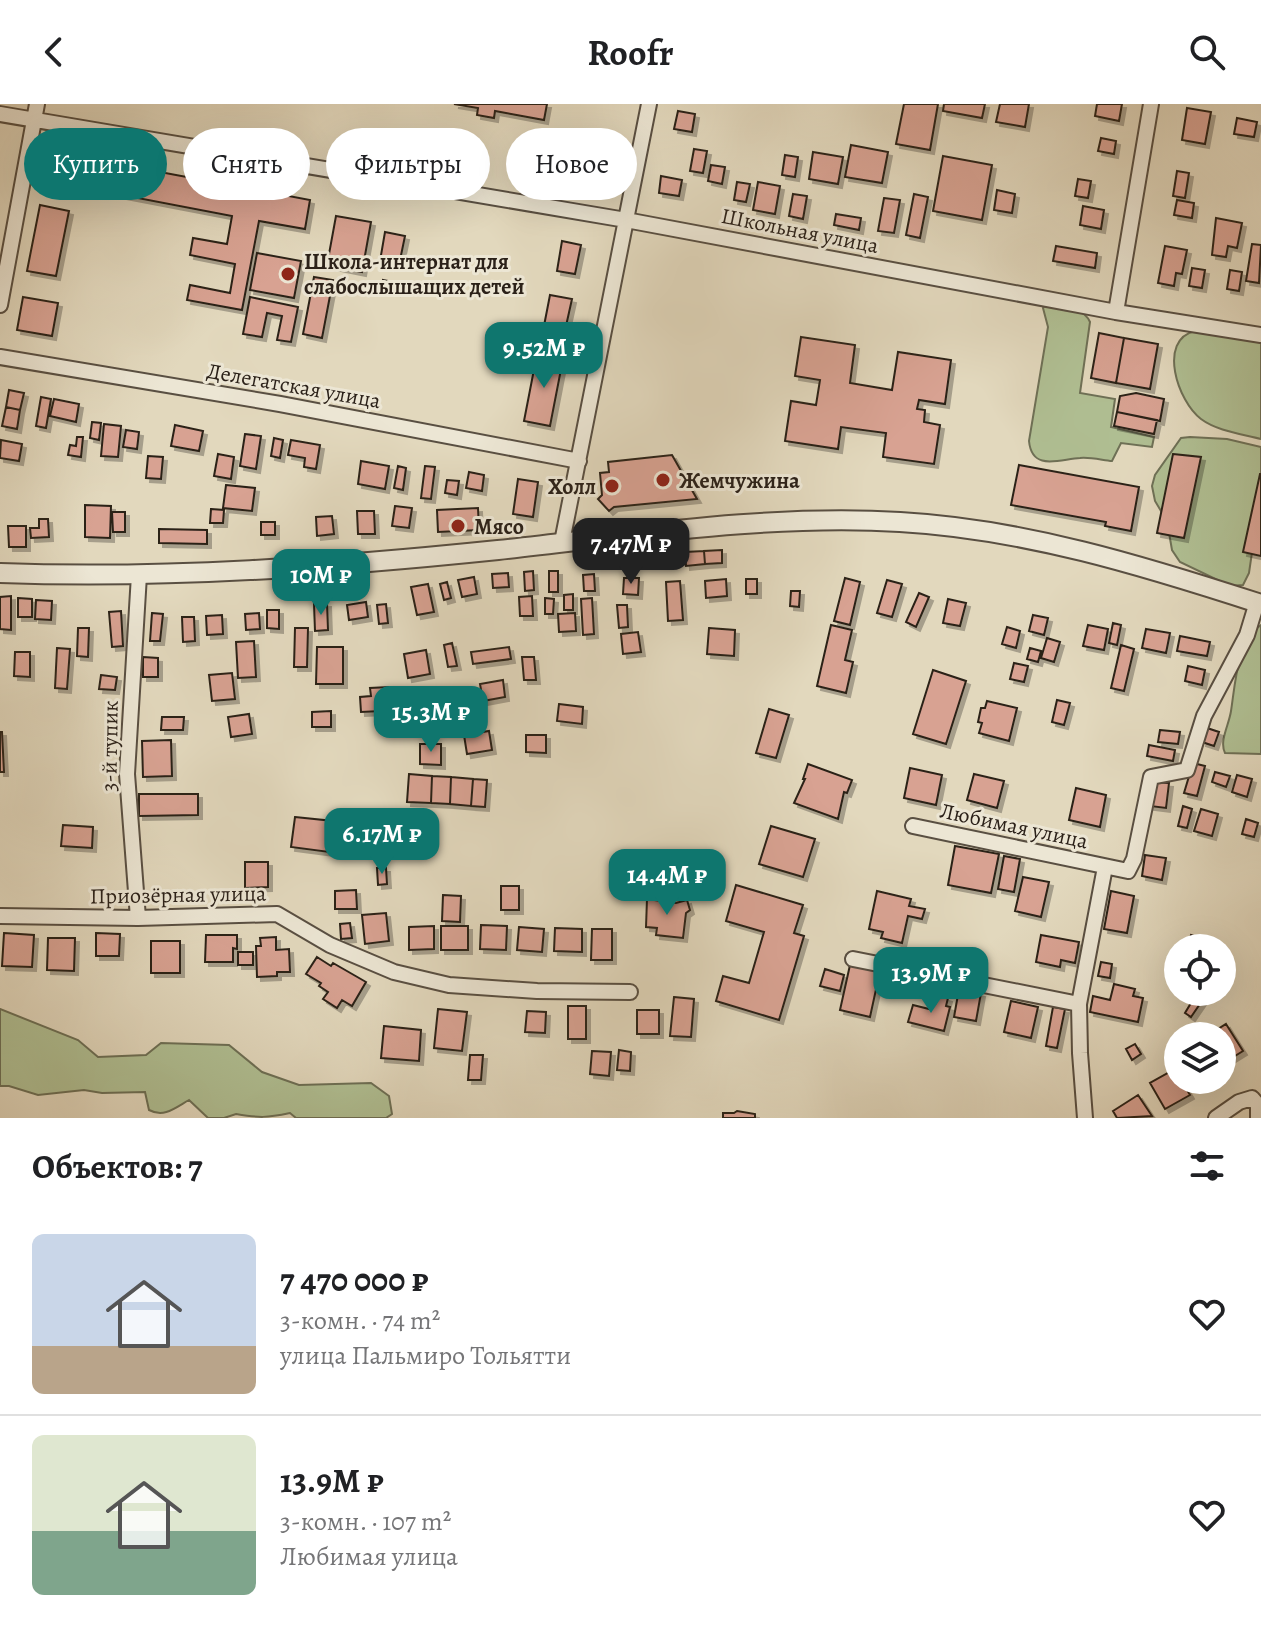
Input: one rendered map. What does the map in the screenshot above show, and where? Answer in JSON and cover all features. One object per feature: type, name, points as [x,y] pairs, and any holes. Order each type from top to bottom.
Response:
[{"type":"street","points":[[0,305],[37,104]]},
{"type":"street","points":[[562,542],[649,104]]},
{"type":"street","points":[[1116,312],[1151,104]]},
{"type":"street","name":"Школьная улица","points":[[0,114],[626,220],[1116,312],[1261,335]]},
{"type":"street","name":"Делегатская улица","points":[[0,357],[280,404],[579,461]]},
{"type":"street","points":[[0,573],[139,575],[319,566],[807,521],[903,522],[953,527],[1066,548],[1188,580],[1259,603]]},
{"type":"street","name":"3-й тупик","points":[[138,918],[127,774],[139,575]]},
{"type":"street","name":"Любимая улица","points":[[913,826],[1128,871],[1136,849],[1151,777],[1187,770],[1204,716],[1247,635],[1259,603]]},
{"type":"street","name":"Любимая улица","points":[[1085,1118],[1079,1004],[1105,867]]},
{"type":"street","name":"Приозёрная улица","points":[[0,916],[138,918],[277,914],[330,945],[381,966],[449,985],[537,991],[630,992]]},
{"type":"street","points":[[853,959],[1079,1004]]},
{"type":"street","points":[[1216,1118],[1239,1102],[1252,1098],[1258,1105],[1258,1118]]},
{"type":"green space","points":[[1046,304],[1077,310],[1090,322],[1080,393],[1115,399],[1111,427],[1154,437],[1152,447],[1121,443],[1112,461],[1084,458],[1048,462],[1035,457],[1029,441],[1048,327],[1043,308]]},
{"type":"green space","points":[[1195,331],[1261,337],[1261,439],[1207,423],[1185,399],[1175,372],[1174,358],[1183,337]]},
{"type":"green space","points":[[1181,438],[1227,439],[1261,447],[1261,491],[1249,573],[1243,585],[1230,586],[1180,562],[1172,550],[1167,521],[1155,501],[1152,486],[1155,475]]},
{"type":"green space","points":[[1261,625],[1261,754],[1225,753],[1224,738],[1238,664],[1247,641]]},
{"type":"green space","points":[[0,1009],[78,1040],[98,1057],[146,1055],[161,1043],[229,1045],[262,1072],[299,1085],[371,1083],[389,1096],[392,1114],[386,1118],[296,1118],[290,1113],[208,1118],[189,1100],[165,1112],[149,1110],[145,1092],[102,1093],[84,1090],[38,1095],[0,1086]]},
{"type":"building","points":[[454,104],[547,104],[544,120],[495,111],[494,118],[477,115],[478,108]]},
{"type":"building","points":[[904,104],[938,104],[930,150],[896,144]]},
{"type":"building","points":[[944,104],[985,104],[982,118],[943,111]]},
{"type":"building","points":[[1000,104],[1029,104],[1025,127],[996,122]]},
{"type":"building","points":[[1097,104],[1122,104],[1119,121],[1095,116]]},
{"type":"building","points":[[1187,108],[1211,112],[1205,144],[1182,140]]},
{"type":"building","points":[[678,111],[695,114],[692,132],[674,129]]},
{"type":"building","points":[[1237,118],[1257,122],[1254,137],[1234,134]]},
{"type":"building","points":[[1101,138],[1116,141],[1114,154],[1098,151]]},
{"type":"building","points":[[851,145],[888,152],[882,183],[845,177]]},
{"type":"building","points":[[694,149],[707,151],[703,173],[690,171]]},
{"type":"building","points":[[813,152],[843,157],[838,184],[809,179]]},
{"type":"building","points":[[785,155],[798,157],[795,177],[782,175]]},
{"type":"building","points":[[943,156],[992,165],[982,220],[933,211]]},
{"type":"building","points":[[711,165],[725,167],[722,184],[708,181]]},
{"type":"building","points":[[1177,171],[1189,173],[1185,198],[1173,196]]},
{"type":"building","points":[[167,173],[183,176],[183,200],[310,200],[305,229],[259,221],[242,310],[187,300],[190,285],[230,293],[235,264],[190,255],[193,238],[227,244],[232,216],[148,200],[167,200]]},
{"type":"building","points":[[661,176],[682,180],[679,196],[659,193]]},
{"type":"building","points":[[1078,179],[1091,181],[1088,198],[1075,196]]},
{"type":"building","points":[[737,182],[750,184],[746,202],[734,200]]},
{"type":"building","points":[[758,182],[780,186],[775,214],[753,210]]},
{"type":"building","points":[[997,190],[1015,194],[1012,213],[994,210]]},
{"type":"building","points":[[793,194],[807,196],[803,219],[789,216]]},
{"type":"building","points":[[914,194],[928,197],[920,238],[906,235]]},
{"type":"building","points":[[884,198],[900,200],[894,233],[878,231]]},
{"type":"building","points":[[1177,200],[1194,203],[1192,218],[1174,215]]},
{"type":"building","points":[[40,205],[69,211],[56,276],[27,271]]},
{"type":"building","points":[[1083,206],[1104,210],[1101,229],[1080,225]]},
{"type":"building","points":[[836,214],[861,218],[859,230],[834,225]]},
{"type":"building","points":[[336,216],[371,222],[362,272],[327,265]]},
{"type":"building","points":[[1216,218],[1242,223],[1237,248],[1228,246],[1226,257],[1212,255]]},
{"type":"building","points":[[385,232],[405,236],[399,265],[380,261]]},
{"type":"building","points":[[562,241],[581,245],[575,274],[557,271]]},
{"type":"building","points":[[1252,244],[1261,245],[1259,283],[1246,281]]},
{"type":"building","points":[[1056,246],[1097,253],[1095,268],[1053,261]]},
{"type":"building","points":[[1165,246],[1187,250],[1182,274],[1176,273],[1174,286],[1158,283]]},
{"type":"building","points":[[257,253],[301,261],[294,298],[250,290]]},
{"type":"building","points":[[1192,268],[1205,270],[1202,288],[1189,286]]},
{"type":"building","points":[[1230,270],[1242,272],[1239,291],[1227,289]]},
{"type":"building","points":[[314,277],[333,280],[322,338],[303,334]]},
{"type":"building","points":[[383,280],[398,283],[396,292],[381,289]]},
{"type":"building","points":[[550,295],[572,299],[564,335],[543,331]]},
{"type":"building","points":[[23,297],[58,303],[52,336],[17,330]]},
{"type":"building","points":[[250,297],[298,307],[291,342],[277,340],[282,316],[267,313],[262,337],[243,334]]},
{"type":"building","points":[[1099,333],[1124,338],[1116,383],[1091,378]]},
{"type":"building","points":[[801,337],[855,345],[850,383],[892,390],[898,352],[951,360],[945,404],[919,400],[917,409],[925,410],[924,422],[940,425],[934,464],[883,457],[886,433],[841,427],[838,449],[785,441],[791,401],[816,405],[820,380],[795,376]]},
{"type":"building","points":[[1124,338],[1158,344],[1150,389],[1116,383]]},
{"type":"building","points":[[537,354],[563,359],[550,426],[524,421]]},
{"type":"building","points":[[9,390],[24,393],[20,410],[6,407]]},
{"type":"building","points":[[1136,393],[1164,399],[1160,421],[1117,412],[1120,396]]},
{"type":"building","points":[[41,397],[51,399],[46,428],[36,426]]},
{"type":"building","points":[[54,399],[79,404],[76,422],[50,416]]},
{"type":"building","points":[[6,407],[20,410],[17,429],[2,426]]},
{"type":"building","points":[[1117,412],[1157,420],[1154,434],[1114,426]]},
{"type":"building","points":[[92,422],[101,423],[99,440],[90,438]]},
{"type":"building","points":[[104,424],[121,426],[118,457],[101,456]]},
{"type":"building","points":[[175,425],[203,431],[199,451],[171,446]]},
{"type":"building","points":[[126,430],[139,432],[137,449],[123,447]]},
{"type":"building","points":[[245,434],[261,436],[256,469],[240,466]]},
{"type":"building","points":[[77,437],[83,437],[81,457],[68,455],[70,445],[76,446]]},
{"type":"building","points":[[274,438],[283,440],[280,458],[271,456]]},
{"type":"building","points":[[1,440],[22,444],[19,461],[0,458]]},
{"type":"building","points":[[291,440],[320,445],[316,469],[304,467],[305,458],[288,455]]},
{"type":"building","points":[[218,454],[234,457],[231,479],[214,476]]},
{"type":"building","points":[[1173,454],[1201,457],[1184,538],[1157,533]]},
{"type":"building","points":[[672,455],[697,499],[614,507],[609,511],[598,499],[602,495],[600,473],[609,472],[608,462]]},
{"type":"building","points":[[148,456],[163,457],[161,479],[146,478]]},
{"type":"building","points":[[361,461],[389,466],[385,489],[358,484]]},
{"type":"building","points":[[1019,465],[1139,487],[1131,531],[1105,526],[1106,522],[1011,505]]},
{"type":"building","points":[[398,466],[406,468],[403,490],[394,488]]},
{"type":"building","points":[[425,466],[435,467],[431,499],[421,498]]},
{"type":"building","points":[[469,472],[484,475],[482,491],[466,488]]},
{"type":"building","points":[[1261,474],[1261,556],[1243,552]]},
{"type":"building","points":[[518,479],[538,482],[533,517],[513,514]]},
{"type":"building","points":[[447,480],[459,481],[457,495],[445,493]]},
{"type":"building","points":[[226,485],[255,488],[252,511],[223,508]]},
{"type":"building","points":[[85,505],[111,506],[110,538],[85,537]]},
{"type":"building","points":[[395,506],[412,508],[409,528],[392,526]]},
{"type":"building","points":[[478,508],[479,530],[438,532],[437,510]]},
{"type":"building","points":[[211,509],[224,510],[223,523],[210,523]]},
{"type":"building","points":[[357,511],[374,511],[375,534],[358,534]]},
{"type":"building","points":[[112,512],[125,512],[125,532],[113,532]]},
{"type":"building","points":[[332,516],[334,534],[317,536],[316,517]]},
{"type":"building","points":[[39,519],[48,519],[49,537],[31,538],[30,528],[39,528]]},
{"type":"building","points":[[261,522],[275,522],[275,535],[261,535]]},
{"type":"building","points":[[8,526],[26,526],[26,547],[9,547]]},
{"type":"building","points":[[159,529],[207,530],[207,544],[159,543]]},
{"type":"building","points":[[722,550],[722,563],[705,564],[704,551]]},
{"type":"building","points":[[704,551],[705,564],[686,566],[685,552]]},
{"type":"building","points":[[533,571],[534,590],[525,591],[524,572]]},
{"type":"building","points":[[549,571],[558,571],[558,592],[549,592]]},
{"type":"building","points":[[508,573],[509,587],[493,588],[492,574]]},
{"type":"building","points":[[594,574],[595,591],[584,591],[583,575]]},
{"type":"building","points":[[474,577],[477,594],[462,597],[458,580]]},
{"type":"building","points":[[624,578],[639,578],[638,595],[623,594]]},
{"type":"building","points":[[845,578],[860,582],[850,625],[834,621]]},
{"type":"building","points":[[726,579],[727,596],[706,598],[705,581]]},
{"type":"building","points":[[746,579],[757,579],[757,594],[746,594]]},
{"type":"building","points":[[887,580],[902,584],[892,617],[877,613]]},
{"type":"building","points":[[680,581],[683,620],[668,621],[666,582]]},
{"type":"building","points":[[447,582],[451,598],[444,600],[440,584]]},
{"type":"building","points":[[428,584],[434,612],[417,615],[411,587]]},
{"type":"building","points":[[791,591],[800,591],[799,607],[790,606]]},
{"type":"building","points":[[919,593],[929,597],[916,627],[906,622]]},
{"type":"building","points":[[573,594],[573,610],[564,610],[564,595]]},
{"type":"building","points":[[11,596],[11,630],[0,629],[0,597]]},
{"type":"building","points":[[532,596],[533,616],[520,616],[519,597]]},
{"type":"building","points":[[18,598],[32,599],[32,617],[18,617]]},
{"type":"building","points":[[545,598],[554,599],[553,614],[545,614]]},
{"type":"building","points":[[592,598],[594,634],[583,635],[581,599]]},
{"type":"building","points":[[948,599],[966,603],[960,626],[943,623]]},
{"type":"building","points":[[36,600],[52,601],[51,620],[35,619]]},
{"type":"building","points":[[366,602],[368,617],[349,620],[347,605]]},
{"type":"building","points":[[327,603],[328,630],[315,631],[314,604]]},
{"type":"building","points":[[386,604],[388,623],[379,624],[377,605]]},
{"type":"building","points":[[617,605],[627,605],[628,627],[619,628]]},
{"type":"building","points":[[267,610],[279,610],[279,629],[267,628]]},
{"type":"building","points":[[121,611],[123,646],[112,647],[109,612]]},
{"type":"building","points":[[152,613],[163,614],[160,641],[150,641]]},
{"type":"building","points":[[259,613],[260,629],[246,630],[245,614]]},
{"type":"building","points":[[575,613],[576,631],[559,632],[558,614]]},
{"type":"building","points":[[222,615],[223,634],[207,635],[206,616]]},
{"type":"building","points":[[1033,615],[1048,618],[1044,635],[1029,631]]},
{"type":"building","points":[[182,617],[194,617],[195,641],[183,642]]},
{"type":"building","points":[[1113,623],[1121,625],[1117,645],[1109,643]]},
{"type":"building","points":[[831,625],[852,630],[845,660],[853,662],[846,693],[817,686]]},
{"type":"building","points":[[1088,625],[1108,629],[1104,650],[1083,646]]},
{"type":"building","points":[[1007,627],[1020,631],[1016,648],[1002,644]]},
{"type":"building","points":[[78,628],[89,628],[88,657],[77,656]]},
{"type":"building","points":[[295,628],[308,628],[307,667],[294,667]]},
{"type":"building","points":[[709,628],[735,630],[734,656],[707,654]]},
{"type":"building","points":[[1146,629],[1170,633],[1166,653],[1142,648]]},
{"type":"building","points":[[638,632],[641,652],[623,654],[621,634]]},
{"type":"building","points":[[1180,636],[1210,642],[1207,656],[1177,651]]},
{"type":"building","points":[[1047,638],[1060,642],[1054,662],[1041,658]]},
{"type":"building","points":[[254,641],[256,677],[238,678],[236,642]]},
{"type":"building","points":[[452,643],[457,666],[448,667],[444,645]]},
{"type":"building","points":[[1121,645],[1134,649],[1124,691],[1111,688]]},
{"type":"building","points":[[317,647],[343,647],[343,684],[316,684]]},
{"type":"building","points":[[509,647],[511,659],[473,664],[471,652]]},
{"type":"building","points":[[57,648],[70,649],[67,689],[55,688]]},
{"type":"building","points":[[1030,648],[1041,651],[1038,662],[1027,659]]},
{"type":"building","points":[[426,650],[430,674],[408,678],[404,654]]},
{"type":"building","points":[[15,652],[30,652],[30,677],[14,676]]},
{"type":"building","points":[[143,657],[158,658],[158,677],[143,677]]},
{"type":"building","points":[[522,657],[534,657],[536,680],[524,680]]},
{"type":"building","points":[[1014,663],[1028,666],[1024,682],[1010,679]]},
{"type":"building","points":[[1188,666],[1205,670],[1202,685],[1185,681]]},
{"type":"building","points":[[933,670],[966,681],[946,744],[913,734]]},
{"type":"building","points":[[232,673],[235,699],[212,701],[209,675]]},
{"type":"building","points":[[101,675],[117,677],[115,690],[99,689]]},
{"type":"building","points":[[503,680],[505,697],[483,701],[480,684]]},
{"type":"building","points":[[389,687],[391,717],[382,718],[381,711],[361,712],[360,697],[371,696],[370,688]]},
{"type":"building","points":[[1057,700],[1070,703],[1064,725],[1052,722]]},
{"type":"building","points":[[987,701],[1017,708],[1009,741],[979,733],[981,708],[985,708]]},
{"type":"building","points":[[559,704],[583,707],[582,724],[557,721]]},
{"type":"building","points":[[769,709],[789,715],[776,758],[756,753]]},
{"type":"building","points":[[331,711],[331,727],[312,727],[312,712]]},
{"type":"building","points":[[249,714],[252,734],[231,737],[228,717]]},
{"type":"building","points":[[162,717],[184,717],[183,730],[161,730]]},
{"type":"building","points":[[1207,728],[1219,732],[1214,746],[1202,742]]},
{"type":"building","points":[[1160,730],[1180,732],[1178,744],[1158,742]]},
{"type":"building","points":[[489,731],[492,750],[467,754],[464,735]]},
{"type":"building","points":[[2,732],[4,772],[0,772]]},
{"type":"building","points":[[526,735],[546,735],[546,753],[526,752]]},
{"type":"building","points":[[171,740],[172,776],[143,777],[142,741]]},
{"type":"building","points":[[420,744],[441,744],[441,765],[420,764]]},
{"type":"building","points":[[1149,745],[1175,750],[1173,761],[1147,756]]},
{"type":"building","points":[[1193,763],[1205,766],[1197,796],[1184,793]]},
{"type":"building","points":[[808,764],[852,780],[847,793],[844,792],[838,819],[794,803]]},
{"type":"building","points":[[910,768],[942,775],[936,805],[904,798]]},
{"type":"building","points":[[1215,772],[1230,776],[1226,787],[1212,782]]},
{"type":"building","points":[[409,774],[432,776],[431,803],[407,802]]},
{"type":"building","points":[[974,774],[1004,781],[997,808],[967,800]]},
{"type":"building","points":[[1237,775],[1252,779],[1247,797],[1232,792]]},
{"type":"building","points":[[432,776],[451,777],[450,804],[431,803]]},
{"type":"building","points":[[451,777],[473,779],[471,806],[450,804]]},
{"type":"building","points":[[473,779],[487,780],[485,807],[471,806]]},
{"type":"building","points":[[1152,782],[1169,783],[1166,808],[1150,806]]},
{"type":"building","points":[[1076,788],[1106,795],[1100,827],[1069,820]]},
{"type":"building","points":[[139,794],[198,794],[198,815],[139,816]]},
{"type":"building","points":[[1183,806],[1192,809],[1187,828],[1178,826]]},
{"type":"building","points":[[1201,809],[1218,814],[1212,836],[1194,831]]},
{"type":"building","points":[[295,817],[333,821],[329,852],[291,847]]},
{"type":"building","points":[[1246,819],[1258,823],[1254,837],[1242,834]]},
{"type":"building","points":[[63,825],[93,827],[92,848],[61,846]]},
{"type":"building","points":[[771,826],[815,839],[803,877],[759,864]]},
{"type":"building","points":[[955,846],[999,854],[991,893],[948,885]]},
{"type":"building","points":[[1145,855],[1166,858],[1162,880],[1142,876]]},
{"type":"building","points":[[1004,856],[1020,859],[1014,892],[998,889]]},
{"type":"building","points":[[652,860],[709,864],[708,878],[651,873]]},
{"type":"building","points":[[245,862],[268,862],[268,887],[245,888]]},
{"type":"building","points":[[377,868],[386,868],[387,884],[378,885]]},
{"type":"building","points":[[1023,877],[1049,882],[1041,917],[1015,911]]},
{"type":"building","points":[[736,885],[803,905],[794,933],[804,936],[779,1020],[716,1001],[723,976],[749,983],[764,932],[726,921]]},
{"type":"building","points":[[501,886],[519,886],[519,910],[501,910]]},
{"type":"building","points":[[356,890],[357,909],[335,909],[335,891]]},
{"type":"building","points":[[877,891],[911,899],[909,906],[925,909],[922,919],[908,916],[902,943],[881,938],[883,932],[869,929]]},
{"type":"building","points":[[1111,891],[1134,896],[1127,933],[1104,929]]},
{"type":"building","points":[[443,895],[461,896],[460,922],[442,921]]},
{"type":"building","points":[[647,899],[676,903],[687,900],[690,910],[686,913],[683,938],[656,935],[657,928],[646,927]]},
{"type":"building","points":[[386,913],[389,941],[365,944],[362,915]]},
{"type":"building","points":[[350,923],[352,938],[341,939],[340,924]]},
{"type":"building","points":[[481,925],[507,926],[506,950],[480,949]]},
{"type":"building","points":[[434,926],[434,949],[409,950],[409,927]]},
{"type":"building","points":[[441,926],[468,926],[468,950],[441,950]]},
{"type":"building","points":[[519,927],[544,929],[542,952],[517,950]]},
{"type":"building","points":[[555,928],[582,929],[582,952],[554,951]]},
{"type":"building","points":[[592,929],[612,929],[612,960],[591,960]]},
{"type":"building","points":[[4,933],[34,935],[32,967],[2,966]]},
{"type":"building","points":[[96,933],[120,934],[119,956],[96,956]]},
{"type":"building","points":[[206,935],[237,935],[233,962],[205,962]]},
{"type":"building","points":[[1041,935],[1079,942],[1075,963],[1061,960],[1060,967],[1036,962]]},
{"type":"building","points":[[276,937],[276,950],[289,949],[290,972],[257,977],[256,946],[261,946],[260,938]]},
{"type":"building","points":[[48,938],[75,938],[74,971],[47,970]]},
{"type":"building","points":[[151,941],[180,941],[180,973],[151,973]]},
{"type":"building","points":[[238,952],[253,952],[253,965],[238,965]]},
{"type":"building","points":[[317,957],[366,982],[352,1006],[342,1000],[337,1008],[323,999],[328,992],[319,986],[321,983],[306,974]]},
{"type":"building","points":[[1101,962],[1112,964],[1110,978],[1098,976]]},
{"type":"building","points":[[850,965],[880,971],[870,1017],[840,1010]]},
{"type":"building","points":[[825,969],[844,975],[840,991],[820,986]]},
{"type":"building","points":[[1114,984],[1135,989],[1133,996],[1143,998],[1138,1022],[1090,1012],[1093,996],[1110,1000]]},
{"type":"building","points":[[959,989],[981,993],[976,1021],[954,1017]]},
{"type":"building","points":[[938,995],[948,998],[946,1006],[950,1007],[944,1031],[908,1022],[913,1005],[929,1009],[931,1002],[936,1003]]},
{"type":"building","points":[[674,997],[694,999],[691,1037],[670,1036]]},
{"type":"building","points":[[1011,1001],[1038,1007],[1031,1038],[1004,1032]]},
{"type":"building","points":[[568,1006],[586,1006],[586,1039],[568,1039]]},
{"type":"building","points":[[1189,1006],[1199,1006],[1191,1017],[1185,1013]]},
{"type":"building","points":[[1053,1007],[1065,1009],[1057,1048],[1046,1046]]},
{"type":"building","points":[[438,1009],[467,1012],[462,1051],[434,1048]]},
{"type":"building","points":[[637,1010],[659,1010],[659,1034],[637,1034]]},
{"type":"building","points":[[527,1011],[546,1012],[545,1033],[525,1032]]},
{"type":"building","points":[[384,1026],[421,1030],[419,1061],[381,1058]]},
{"type":"building","points":[[1236,1040],[1243,1051],[1236,1055]]},
{"type":"building","points":[[1135,1044],[1141,1054],[1132,1060],[1126,1049]]},
{"type":"building","points":[[619,1050],[631,1052],[630,1071],[617,1070]]},
{"type":"building","points":[[592,1051],[611,1052],[609,1076],[590,1074]]},
{"type":"building","points":[[470,1055],[483,1055],[481,1080],[468,1080]]},
{"type":"building","points":[[1164,1075],[1164,1094],[1190,1095],[1165,1109],[1150,1083]]},
{"type":"building","points":[[1138,1095],[1152,1116],[1117,1118],[1113,1111]]},
{"type":"building","points":[[737,1111],[755,1114],[755,1118],[723,1118],[723,1113]]},
{"type":"place","name":"Школа-интернат для слабослышащих детей","points":[[288,274]]},
{"type":"place","name":"Жемчужина","points":[[663,480]]},
{"type":"place","name":"Холл","points":[[612,486]]},
{"type":"place","name":"Мясо","points":[[458,526]]}]
